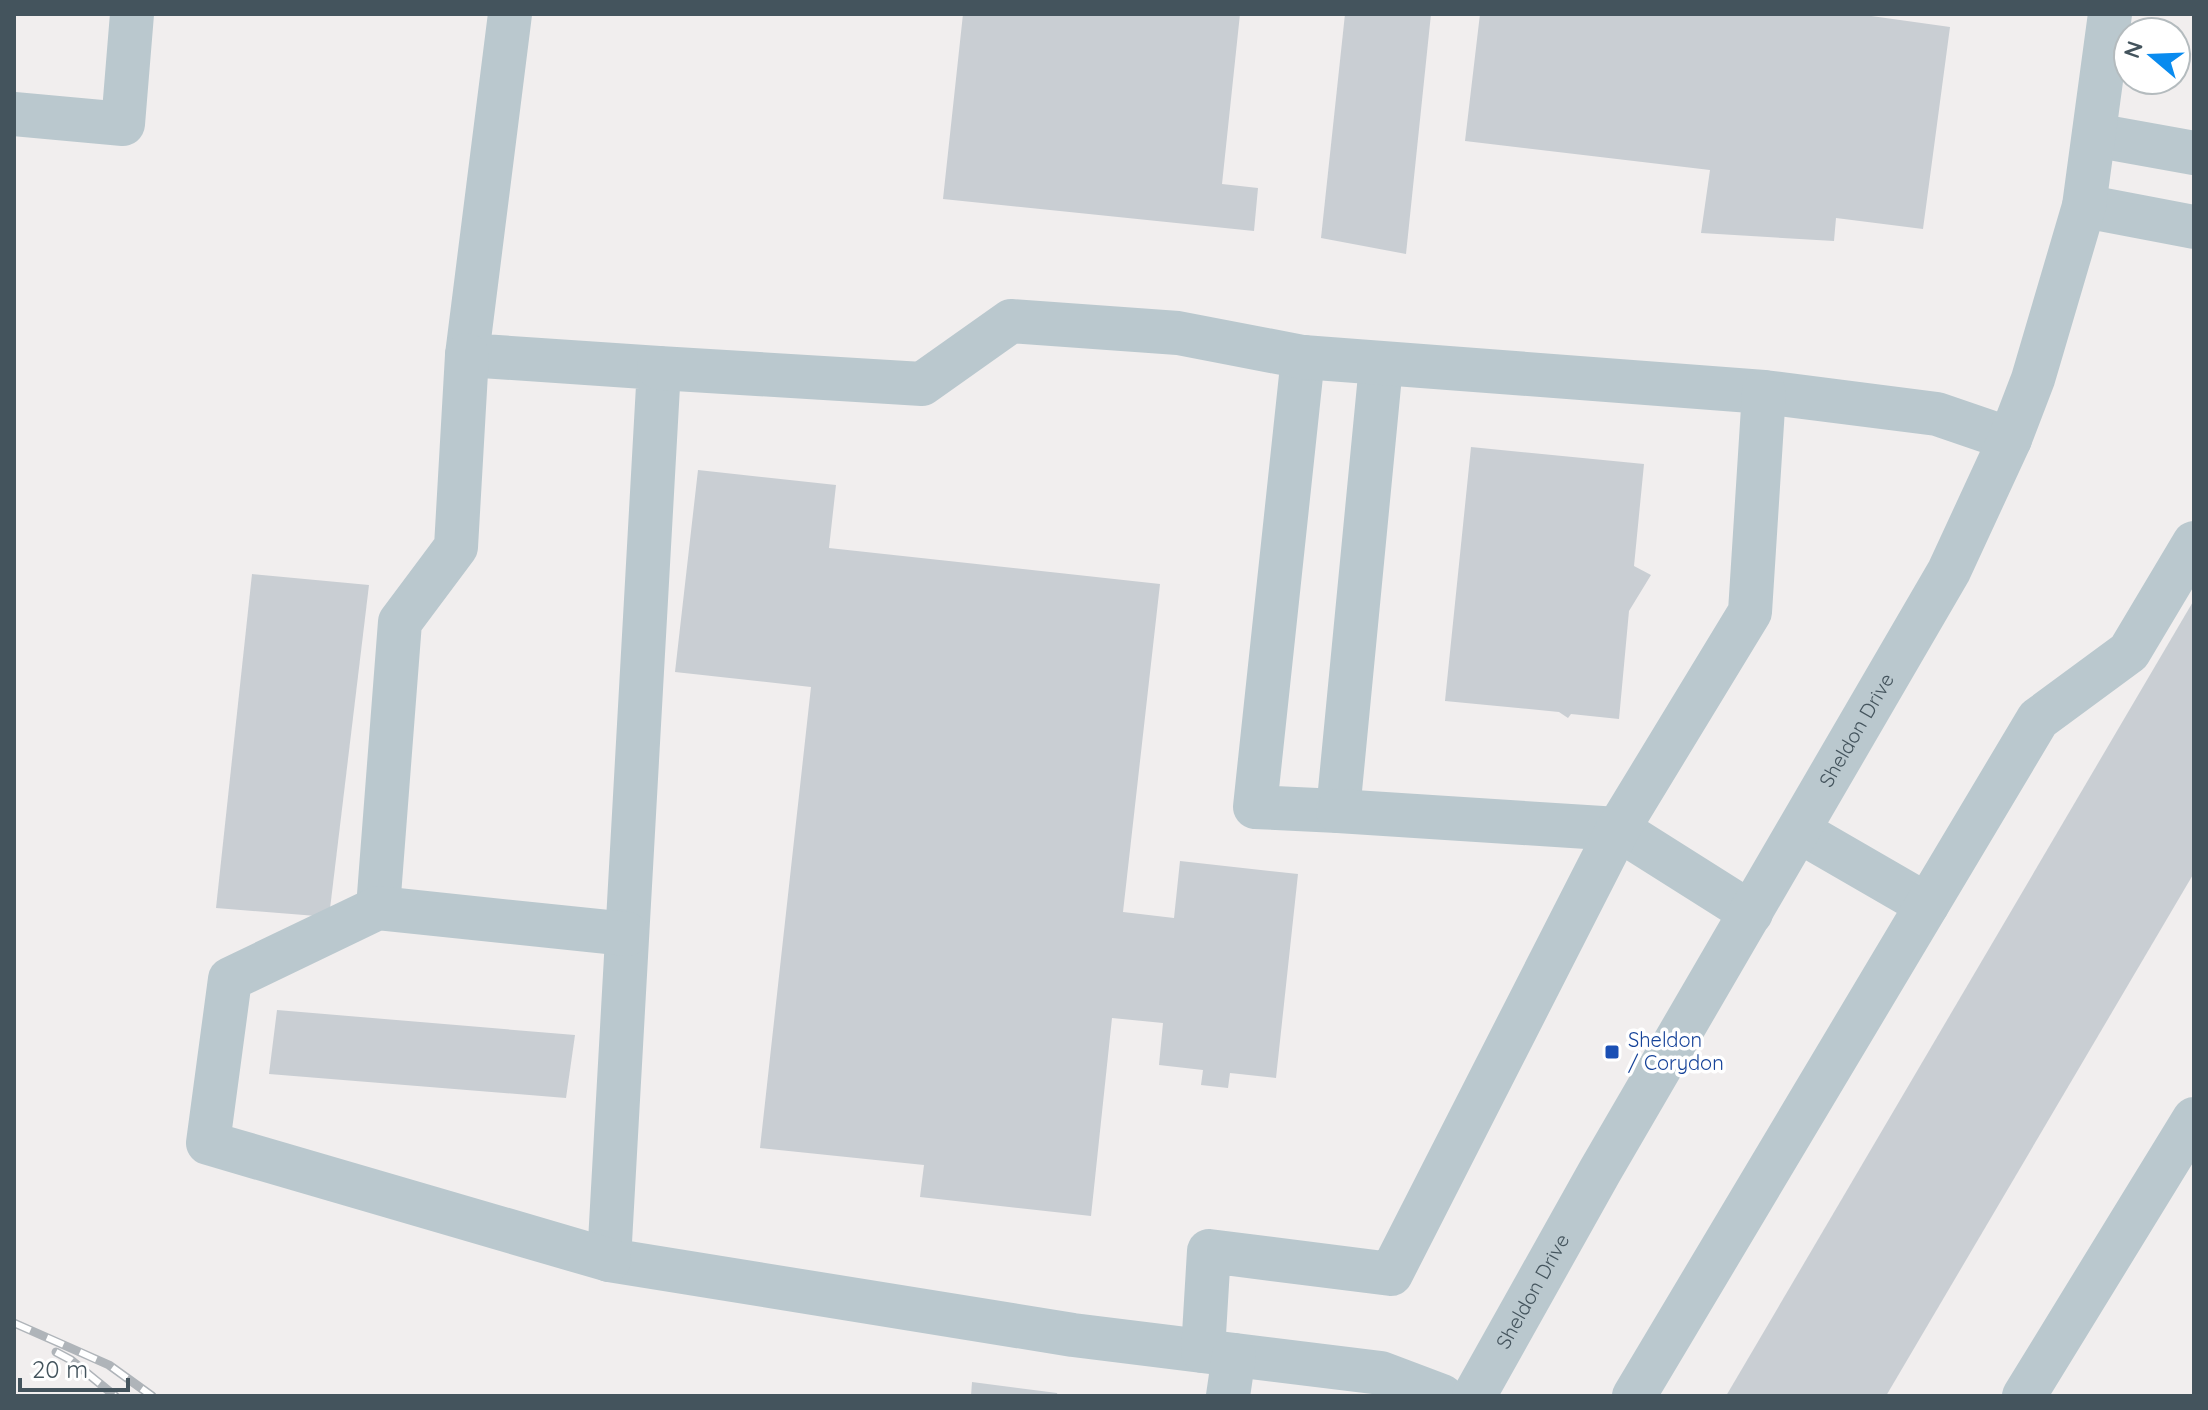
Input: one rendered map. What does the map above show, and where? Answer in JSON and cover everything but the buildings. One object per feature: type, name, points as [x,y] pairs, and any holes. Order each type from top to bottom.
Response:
[{"type":"street","points":[[14,114],[123,124],[132,14]]},
{"type":"street","points":[[378,908],[400,622],[456,547],[467,355],[510,14]]},
{"type":"street","name":"Sheldon Drive","points":[[1474,1396],[1600,1171],[1949,571],[2010,439],[2033,379],[2084,206],[2110,14]]},
{"type":"street","points":[[2094,135],[2194,153]]},
{"type":"street","points":[[2084,206],[2194,227]]},
{"type":"street","points":[[467,355],[922,384],[1011,321],[1178,333],[1303,357],[1381,365],[1764,392],[1937,414],[2010,439]]},
{"type":"street","points":[[1303,357],[1255,807],[1618,829],[1751,913]]},
{"type":"street","points":[[1338,811],[1381,365]]},
{"type":"street","points":[[609,1260],[659,368]]},
{"type":"street","points":[[1221,1367],[1209,1251],[1391,1274],[1618,829],[1750,612],[1764,392]]},
{"type":"street","points":[[1634,1396],[2038,719],[2129,652],[2194,543]]},
{"type":"street","points":[[1799,831],[1927,905]]},
{"type":"street","points":[[627,934],[378,908],[230,979],[208,1143],[609,1260],[1073,1335],[1221,1367],[1381,1373],[1442,1396]]},
{"type":"street","points":[[2024,1396],[2194,1119]]},
{"type":"railway","points":[[14,1323],[109,1365],[152,1396]]},
{"type":"railway","points":[[56,1352],[71,1360],[115,1396]]},
{"type":"place","name":"Sheldon / Corydon","points":[[1612,1052]]}]
